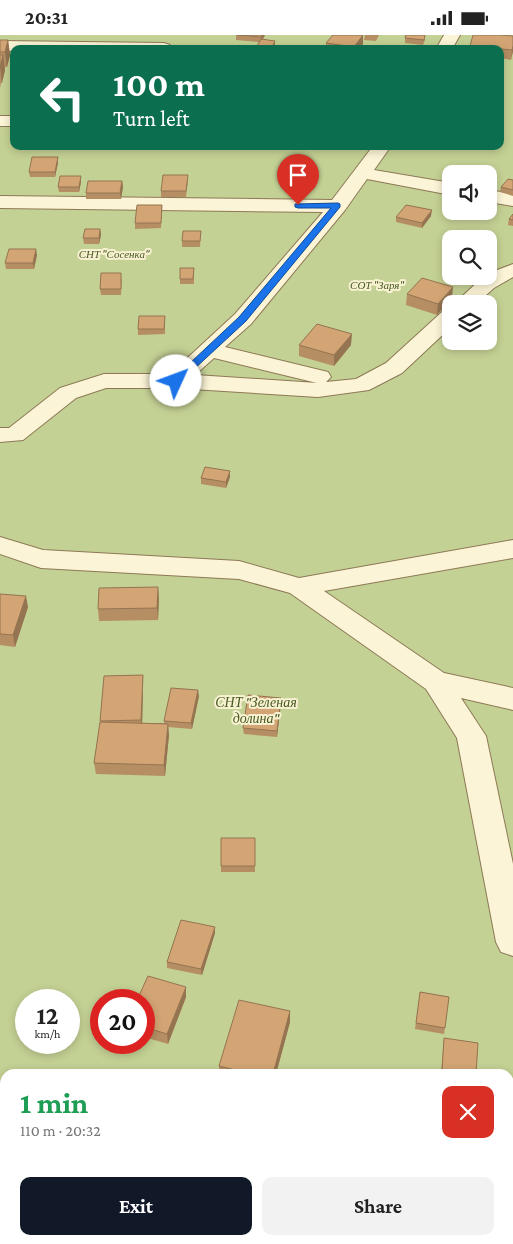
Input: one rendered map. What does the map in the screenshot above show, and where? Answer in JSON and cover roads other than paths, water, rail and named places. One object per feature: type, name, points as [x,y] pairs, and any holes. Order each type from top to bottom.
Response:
[{"type":"lane","points":[[176,381],[243,319],[338,206],[379,150]]},
{"type":"lane","points":[[362,173],[442,187]]},
{"type":"lane","points":[[497,197],[513,200]]},
{"type":"lane","points":[[0,202],[338,206]]},
{"type":"lane","points":[[474,295],[504,272],[513,270]]},
{"type":"lane","points":[[0,457],[8,435],[68,393],[104,381],[176,381],[318,390],[362,385],[394,368],[442,324]]},
{"type":"lane","points":[[210,350],[354,385]]},
{"type":"lane","points":[[0,545],[41,559],[239,570],[299,587],[436,682],[513,699]]},
{"type":"lane","points":[[299,587],[513,549]]},
{"type":"lane","points":[[436,682],[471,736],[513,942]]},
{"type":"park label","name":"СНТ \"Сосенка\"","points":[[114,254]]},
{"type":"park label","name":"СОТ \"Заря\"","points":[[377,285]]},
{"type":"park label","name":"СНТ \"Зеленая долина\"","points":[[256,710]]}]
